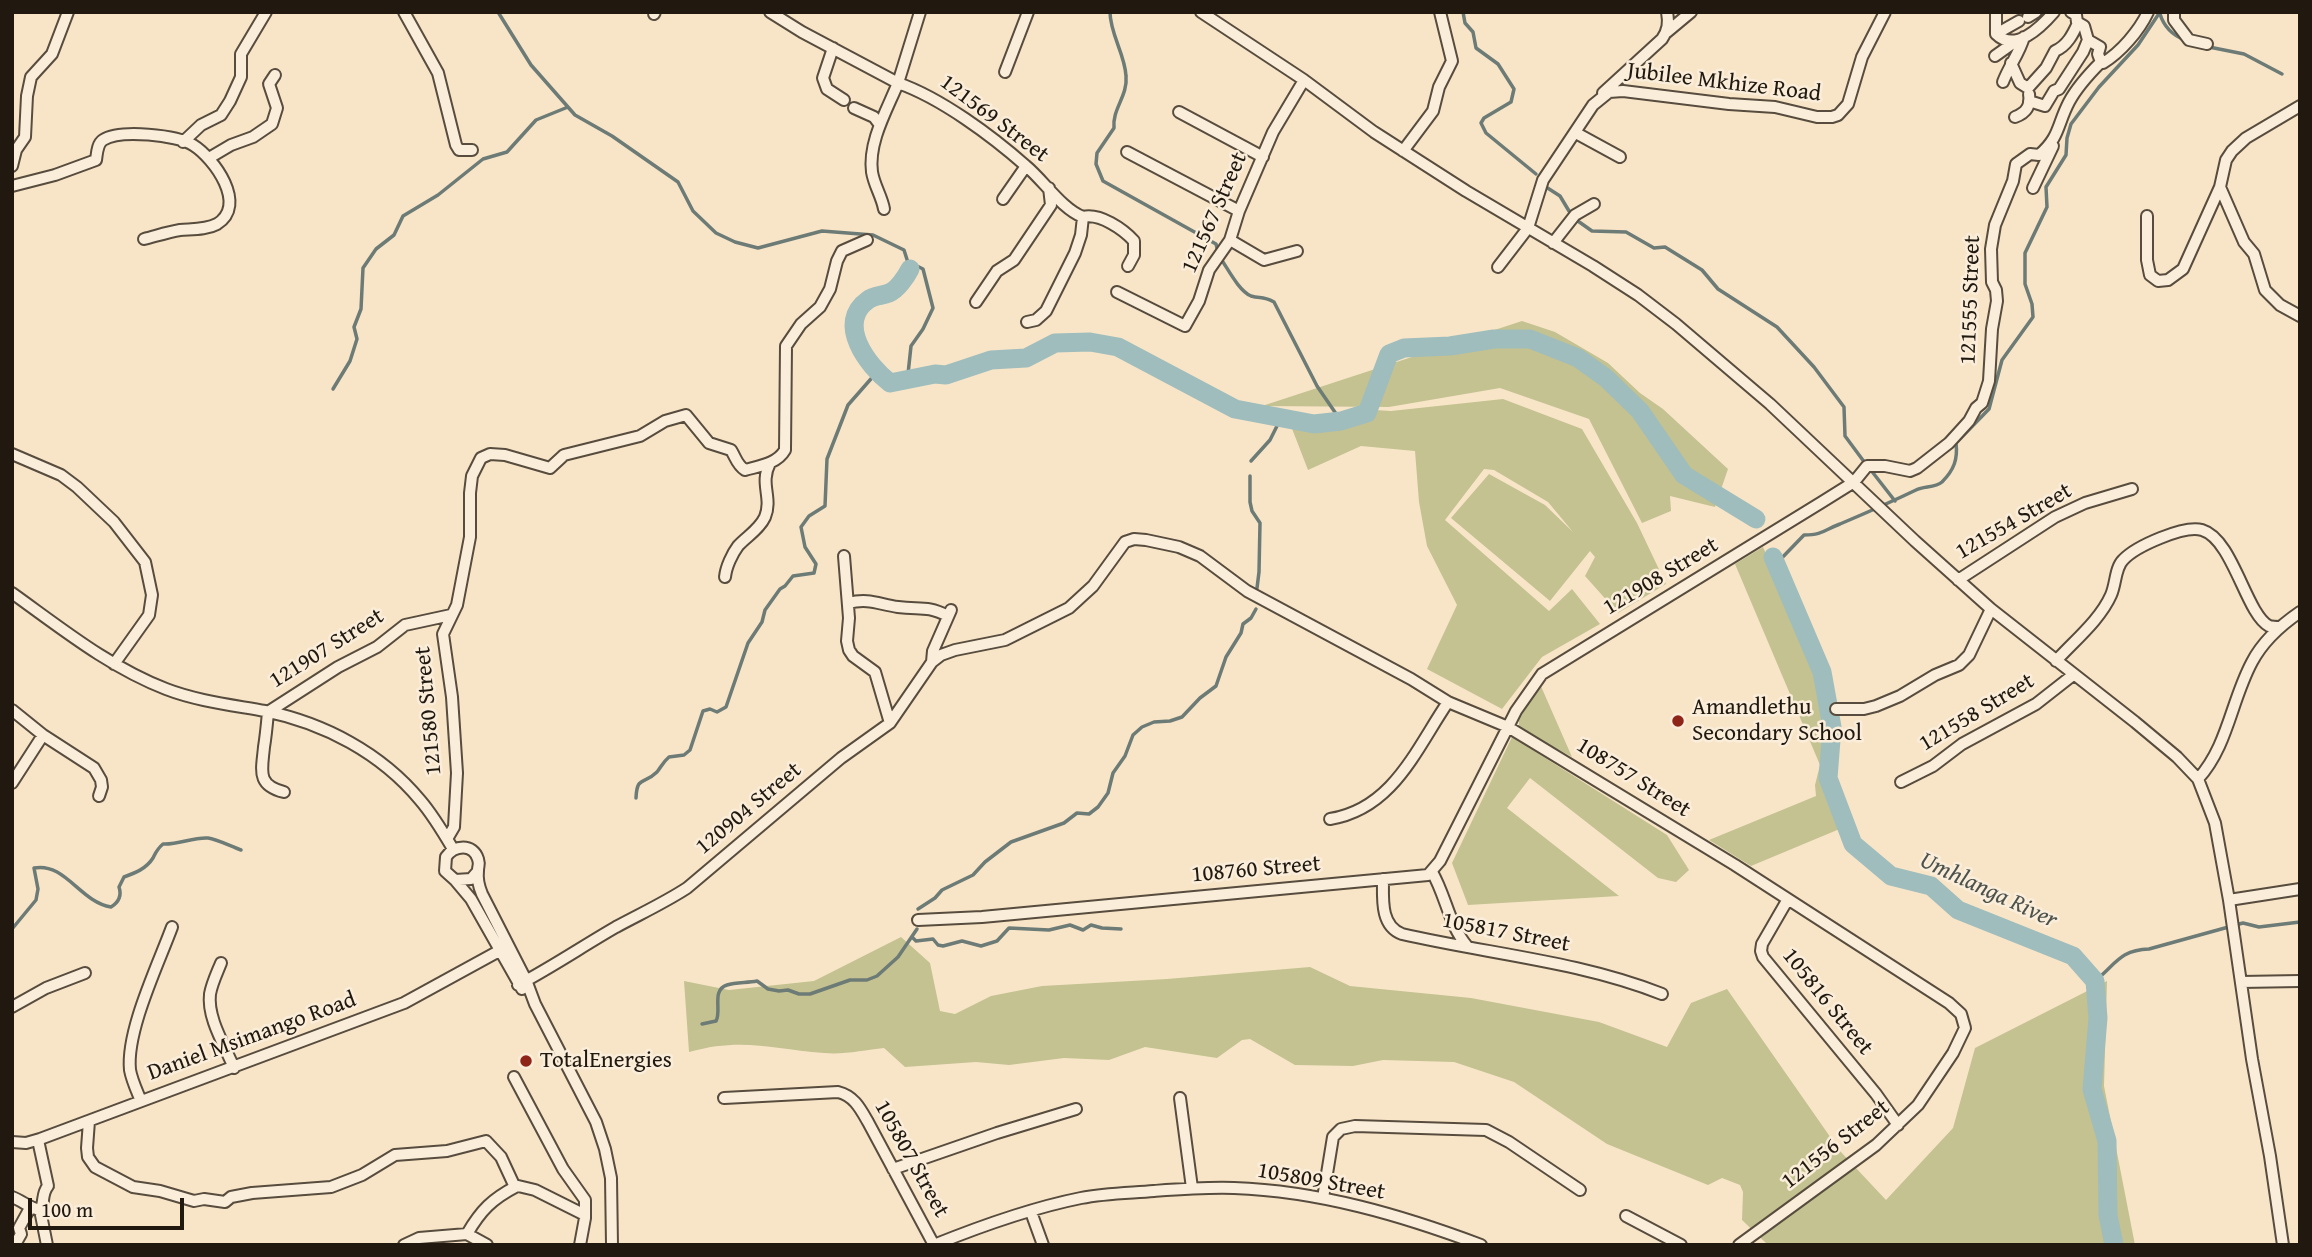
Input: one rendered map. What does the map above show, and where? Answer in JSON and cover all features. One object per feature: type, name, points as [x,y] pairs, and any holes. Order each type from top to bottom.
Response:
[{"type":"street","points":[[12,166],[16,150],[25,137],[31,77],[52,54],[68,12]]},
{"type":"street","points":[[183,142],[201,125],[220,115],[230,101],[241,77],[240,54],[266,12]]},
{"type":"street","points":[[404,12],[438,73],[456,145],[459,150],[472,150]]},
{"type":"street","name":"121569 Street","points":[[770,12],[943,105],[1026,166],[1071,213],[1083,217]]},
{"type":"street","points":[[884,209],[872,170],[872,153],[920,12]]},
{"type":"street","points":[[1005,72],[1028,12]]},
{"type":"street","points":[[1403,151],[1433,111],[1439,87],[1452,61],[1440,12]]},
{"type":"street","points":[[1667,12],[1667,32]]},
{"type":"street","points":[[1599,98],[1691,12]]},
{"type":"street","name":"Jubilee Mkhize Road","points":[[1528,228],[1543,180],[1599,98],[1609,92],[1623,91],[1775,107],[1817,117],[1832,117],[1838,115],[1848,104],[1862,57],[1885,12]]},
{"type":"street","points":[[1996,12],[1996,34]]},
{"type":"street","points":[[1995,57],[2044,24],[2054,12]]},
{"type":"street","points":[[2015,117],[2024,113],[2029,101],[2028,88],[2046,68],[2055,51],[2071,37],[2078,23],[2076,15],[2071,12]]},
{"type":"street","points":[[2033,188],[2058,134],[2069,102],[2086,77],[2128,41],[2148,12]]},
{"type":"street","points":[[2174,12],[2174,20],[2189,40],[2207,44]]},
{"type":"street","points":[[1205,13],[1304,80],[1374,132],[1627,288],[1676,324],[1770,404],[1991,609],[2135,722],[2177,757],[2198,779],[2215,823],[2230,905],[2283,1245]]},
{"type":"street","points":[[1996,34],[2028,17]]},
{"type":"street","points":[[2029,101],[2045,106],[2083,52],[2088,40],[2084,26],[2078,23]]},
{"type":"street","points":[[1996,34],[2001,38],[2020,39]]},
{"type":"street","points":[[2003,82],[2011,63],[2020,51],[2020,39]]},
{"type":"street","points":[[2088,40],[2100,47],[2098,54],[2101,62]]},
{"type":"street","points":[[833,47],[823,78],[827,89],[844,100]]},
{"type":"street","points":[[2011,63],[2020,83],[2028,88]]},
{"type":"street","points":[[209,158],[230,145],[253,137],[272,124],[277,108],[270,84],[275,75]]},
{"type":"street","name":"121567 Street","points":[[1117,292],[1185,326],[1199,301],[1209,270],[1230,240],[1239,211],[1279,122],[1304,80]]},
{"type":"street","points":[[2147,216],[2147,260],[2150,275],[2158,281],[2168,280],[2183,269],[2220,187],[2232,150],[2246,138],[2300,106]]},
{"type":"street","points":[[854,108],[874,117],[880,125]]},
{"type":"street","points":[[1179,112],[1263,157]]},
{"type":"street","points":[[1576,133],[1620,157]]},
{"type":"street","name":"121555 Street","points":[[1857,485],[1867,466],[1910,471],[1917,468],[1949,443],[1982,403],[1989,381],[1992,329],[1997,301],[1991,274],[1995,225],[2013,181],[2016,164],[2030,155],[2039,155],[2058,134]]},
{"type":"street","points":[[12,186],[96,160],[103,140],[119,136],[152,135],[191,144],[209,158],[218,171],[230,202],[229,211],[215,225],[144,239]]},
{"type":"street","points":[[1127,152],[1239,211]]},
{"type":"street","points":[[1003,199],[1026,166]]},
{"type":"street","points":[[2220,187],[2239,233],[2254,254],[2264,290],[2280,305],[2300,316]]},
{"type":"street","points":[[975,302],[997,271],[1014,260],[1051,205],[1049,188]]},
{"type":"street","points":[[1553,243],[1574,215],[1594,204]]},
{"type":"street","points":[[1027,322],[1036,320],[1046,310],[1075,253],[1083,217],[1088,215],[1101,219],[1124,230],[1134,241],[1134,255],[1128,266]]},
{"type":"street","points":[[1498,267],[1528,228]]},
{"type":"street","points":[[724,577],[739,545],[751,536],[765,516],[768,502],[764,474],[770,463],[785,450],[786,346],[801,324],[820,307],[830,289],[842,251],[867,240]]},
{"type":"street","points":[[1230,240],[1264,260],[1297,251]]},
{"type":"street","name":"121580 Street","points":[[450,844],[454,827],[457,773],[452,697],[442,643],[445,626],[457,605],[470,537],[472,476],[481,458],[490,454],[505,455],[550,468],[564,455],[640,436],[665,421],[686,415],[709,443],[731,450],[736,462],[743,469],[770,463]]},
{"type":"street","points":[[12,454],[61,475],[77,487],[114,522],[145,562],[152,595],[149,615],[114,664]]},
{"type":"street","name":"121908 Street","points":[[1508,727],[1536,681],[1554,665],[1857,485]]},
{"type":"street","name":"121554 Street","points":[[1958,580],[2055,517],[2085,503],[2132,489]]},
{"type":"street","points":[[2056,661],[2090,624],[2111,595],[2121,561],[2143,544],[2172,534],[2200,529],[2214,537],[2243,582],[2256,612],[2269,626],[2280,628]]},
{"type":"street","name":"108757 Street","points":[[932,662],[955,650],[1005,640],[1069,608],[1093,586],[1125,542],[1134,539],[1146,540],[1188,550],[1200,556],[1239,587],[1411,679],[1448,702],[1508,727],[1949,1003],[1961,1014],[1965,1028]]},
{"type":"street","points":[[844,556],[849,650],[875,672],[890,723]]},
{"type":"street","points":[[12,593],[114,664],[139,678],[195,698],[268,712],[320,727],[380,762],[420,799],[450,844],[472,851],[478,860],[482,894],[522,982]]},
{"type":"street","name":"120904 Street","points":[[522,982],[687,888],[841,758],[890,723],[932,662],[933,651],[949,613],[870,600],[848,603]]},
{"type":"street","points":[[1836,709],[1876,706],[1959,665],[1973,648],[1991,609]]},
{"type":"street","points":[[2198,779],[2218,752],[2251,662],[2261,647],[2300,612]]},
{"type":"street","name":"121907 Street","points":[[268,712],[338,667],[377,647],[405,625],[451,615]]},
{"type":"street","name":"121558 Street","points":[[1900,782],[1933,766],[1962,744],[2036,704],[2073,675]]},
{"type":"street","points":[[1330,819],[1357,813],[1372,804],[1403,773],[1448,702]]},
{"type":"street","points":[[12,710],[43,735],[94,768],[102,780],[99,796]]},
{"type":"street","points":[[268,712],[262,774],[273,789],[284,792]]},
{"type":"street","points":[[1467,946],[1456,931],[1432,872],[1508,727]]},
{"type":"street","points":[[12,783],[43,735]]},
{"type":"street","points":[[450,844],[444,866],[448,875],[471,899],[499,951],[522,982],[596,1122],[611,1178],[612,1245]]},
{"type":"street","points":[[455,880],[471,879],[478,871]]},
{"type":"street","name":"108760 Street","points":[[918,920],[1013,914],[1426,876],[1432,872]]},
{"type":"street","name":"105817 Street","points":[[1383,879],[1383,904],[1388,921],[1395,932],[1596,972],[1662,994]]},
{"type":"street","points":[[2230,905],[2300,889]]},
{"type":"street","name":"105816 Street","points":[[1788,900],[1762,944],[1761,951],[1766,962],[1876,1094],[1898,1125]]},
{"type":"street","points":[[141,1101],[130,1068],[134,1038],[141,1009],[172,927]]},
{"type":"street","name":"Daniel Msimango Road","points":[[12,1142],[38,1140],[417,997],[499,951]]},
{"type":"street","points":[[221,962],[212,986],[210,1001],[234,1068]]},
{"type":"street","points":[[12,1007],[46,988],[85,974]]},
{"type":"street","points":[[2241,982],[2300,981]]},
{"type":"street","name":"121556 Street","points":[[1739,1245],[1876,1145],[1898,1125],[1931,1087],[1965,1028]]},
{"type":"street","points":[[514,1077],[564,1169],[585,1200],[580,1245]]},
{"type":"street","name":"105807 Street","points":[[724,1098],[830,1093],[848,1095],[862,1111],[934,1245]]},
{"type":"street","points":[[1180,1098],[1192,1188]]},
{"type":"street","points":[[893,1169],[1076,1109]]},
{"type":"street","points":[[89,1121],[88,1157],[95,1167],[133,1187],[160,1191],[194,1201],[204,1199],[225,1202],[231,1197],[252,1193],[331,1187],[362,1175],[395,1154],[447,1151],[486,1141],[501,1157],[514,1185],[535,1189],[585,1215]]},
{"type":"street","points":[[1323,1198],[1332,1137],[1341,1129],[1355,1126],[1486,1130],[1580,1189]]},
{"type":"street","points":[[17,1241],[21,1234],[19,1228],[35,1209],[42,1208],[43,1191],[48,1186],[38,1140]]},
{"type":"street","points":[[467,1234],[477,1217],[495,1198],[517,1186]]},
{"type":"street","name":"105809 Street","points":[[934,1245],[1059,1203],[1103,1194],[1192,1188],[1235,1188],[1323,1198],[1375,1210],[1450,1240],[1481,1245]]},
{"type":"street","points":[[12,1197],[35,1209],[47,1245]]},
{"type":"street","points":[[1031,1212],[1043,1245]]},
{"type":"street","points":[[1626,1216],[1681,1245]]},
{"type":"street","points":[[607,1245],[610,1229]]},
{"type":"street","points":[[404,1245],[419,1238],[467,1234],[487,1245]]},
{"type":"shaded area","points":[[1522,321],[1555,332],[1608,363],[1728,469],[1715,507],[1670,496],[1671,511],[1642,523],[1589,419],[1500,388],[1389,407],[1262,406]]},
{"type":"shaded area","points":[[1503,399],[1582,429],[1637,523],[1666,584],[1618,613],[1585,576],[1595,557],[1590,551],[1550,601],[1451,518],[1489,474],[1545,505],[1573,532],[1548,502],[1494,470],[1484,469],[1445,520],[1549,611],[1572,589],[1600,624],[1542,657],[1502,709],[1427,669],[1457,605],[1427,546],[1419,502],[1415,451],[1361,446],[1308,470],[1291,426],[1336,426],[1359,421],[1375,410],[1391,411]]},
{"type":"shaded area","points":[[1763,547],[1819,674],[1828,727],[1824,779],[1842,828],[1751,866],[1709,840],[1816,796],[1815,785],[1820,765],[1735,564]]},
{"type":"shaded area","points":[[1540,684],[1572,757],[1519,728],[1519,720]]},
{"type":"shaded area","points":[[1512,737],[1667,835],[1689,870],[1676,882],[1658,878],[1530,778],[1507,808],[1619,896],[1468,905],[1452,863]]},
{"type":"shaded area","points":[[901,937],[930,963],[940,1011],[955,1014],[991,996],[1042,986],[1310,967],[1350,986],[1471,998],[1599,1022],[1667,1047],[1691,1003],[1727,989],[1840,1151],[1886,1200],[1953,1128],[1975,1048],[2107,981],[2104,1086],[2135,1245],[1768,1245],[1742,1220],[1743,1192],[1740,1185],[1722,1178],[1708,1185],[1607,1144],[1514,1082],[1454,1062],[1383,1060],[1353,1066],[1295,1065],[1250,1039],[1242,1040],[1217,1058],[1145,1047],[1109,1060],[1064,1058],[1009,1065],[976,1062],[905,1067],[884,1048],[831,1053],[757,1045],[725,1045],[689,1052],[684,981],[729,990],[814,981]]},
{"type":"waterway","name":"Umhlanga River","points":[[498,12],[531,65],[575,115],[612,136],[678,182],[693,211],[716,233],[758,248],[822,231],[873,235],[904,250],[910,269],[917,266],[923,269],[933,308],[911,346],[908,374],[915,378]]},
{"type":"waterway","points":[[1110,12],[1112,28],[1125,68],[1126,83],[1115,115],[1114,128],[1097,153],[1096,164],[1103,181],[1216,244],[1218,252]]},
{"type":"waterway","points":[[1463,12],[1465,23],[1473,32],[1476,48],[1498,64],[1514,89],[1511,102],[1484,118],[1481,123],[1486,133],[1536,174]]},
{"type":"waterway","points":[[1776,564],[1804,535],[1823,532],[1916,490],[1936,485],[1950,473],[1956,459],[1956,443],[1989,409],[2002,360],[2033,317],[2025,284],[2025,253],[2047,207],[2046,187],[2066,155],[2071,124],[2099,87],[2138,45],[2160,12]]},
{"type":"waterway","points":[[2160,14],[2169,30],[2185,40]]},
{"type":"waterway","points":[[2209,47],[2244,54],[2282,74]]},
{"type":"waterway","points":[[333,389],[350,361],[357,339],[354,327],[361,309],[363,268],[376,249],[394,235],[403,216],[438,195],[483,159],[507,152],[536,120],[568,107]]},
{"type":"waterway","points":[[1546,187],[1560,196],[1569,211]]},
{"type":"waterway","points":[[1575,219],[1592,231],[1626,232],[1654,248],[1665,247],[1702,270],[1718,289],[1777,327],[1814,367],[1844,407],[1845,436],[1865,463]]},
{"type":"waterway","points":[[1221,259],[1238,285],[1247,293],[1274,302],[1317,386],[1341,421]]},
{"type":"waterway","name":"Umhlanga River","points":[[910,269],[892,291],[868,300],[859,309],[854,320],[858,344],[873,366],[890,383],[935,374],[946,375],[991,360],[1026,358],[1055,343],[1090,342],[1118,347],[1235,409],[1314,424],[1341,421],[1367,413],[1389,354],[1404,348],[1450,346],[1494,339],[1530,339],[1578,358],[1606,378],[1640,411],[1684,475],[1756,519]]},
{"type":"waterway","points":[[636,798],[640,783],[657,772],[669,757],[684,755],[690,750],[703,711],[710,709],[717,712],[726,707],[748,643],[762,622],[765,610],[780,589],[793,576],[814,573],[816,564],[805,547],[801,527],[809,516],[825,506],[827,459],[848,405],[877,372]]},
{"type":"waterway","points":[[1251,461],[1270,440],[1281,418]]},
{"type":"waterway","points":[[1870,469],[1895,501]]},
{"type":"waterway","points":[[1250,476],[1250,502],[1260,523],[1257,588]]},
{"type":"waterway","name":"Umhlanga River","points":[[1773,557],[1822,672],[1832,727],[1828,778],[1853,844],[1891,876],[1931,886],[1958,910],[2073,956],[2095,981],[2098,1018],[2092,1089],[2107,1141],[2108,1215],[2114,1245]]},
{"type":"waterway","points":[[918,909],[942,890],[973,875],[1011,842],[1064,823],[1077,813],[1089,814],[1098,807],[1108,793],[1113,773],[1125,756],[1133,735],[1154,722],[1182,717],[1216,686],[1226,657],[1241,633],[1243,624],[1251,618],[1256,609]]},
{"type":"waterway","points":[[12,929],[36,900],[38,889],[34,868],[55,871],[90,898],[111,907],[119,898],[119,887],[124,877],[147,865],[163,844],[208,838],[241,850]]},
{"type":"waterway","points":[[2095,981],[2131,952],[2243,923],[2259,927],[2300,922]]},
{"type":"waterway","points":[[913,938],[916,941],[933,939],[943,946],[962,941],[981,946],[997,941],[1009,928],[1049,930],[1070,925],[1083,930],[1091,925],[1121,929]]},
{"type":"waterway","points":[[702,1024],[716,1021],[719,991],[730,984],[757,981],[768,989],[810,994],[850,980],[867,980],[877,976],[898,957],[917,929]]},
{"type":"place","name":"Amandlethu Secondary School","points":[[1678,721]]},
{"type":"place","name":"TotalEnergies","points":[[526,1061]]}]
